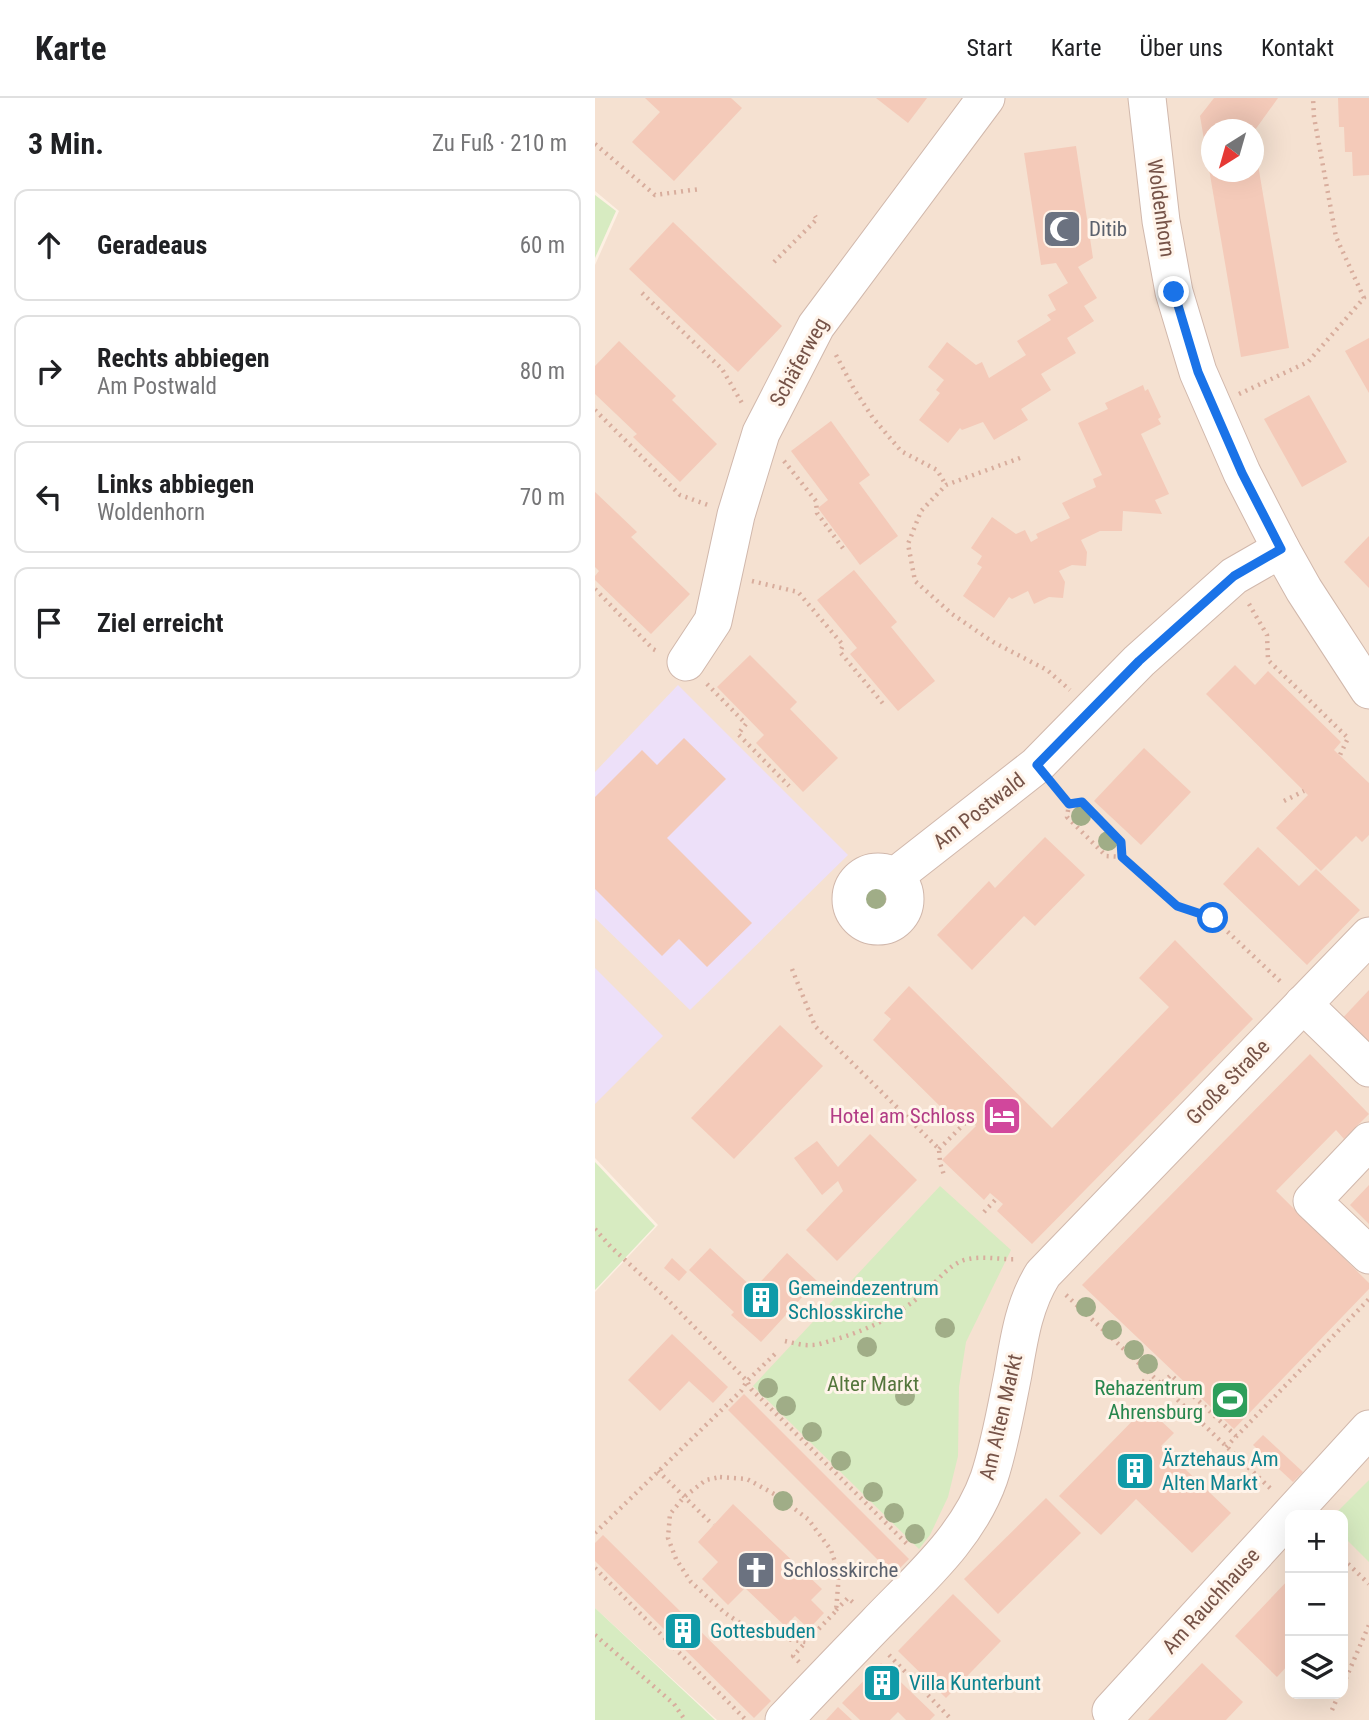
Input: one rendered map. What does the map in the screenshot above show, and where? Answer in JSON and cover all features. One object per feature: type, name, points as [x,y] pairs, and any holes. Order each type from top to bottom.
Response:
[{"type":"street","name":"Schäferweg","points":[[686,662],[713,621],[736,514],[761,433],[816,326],[986,98]]},
{"type":"street","name":"Woldenhorn","points":[[1147,98],[1161,220],[1174,292],[1194,361],[1242,473],[1281,549],[1369,690]]},
{"type":"street","name":"Am Postwald","points":[[894,877],[1037,765],[1139,661],[1234,576],[1281,549]]},
{"type":"street","name":"Große Straße","points":[[1087,1227],[1369,936]]},
{"type":"street","points":[[1304,1004],[1369,1068]]},
{"type":"street","points":[[1369,1142],[1312,1201],[1369,1255]]},
{"type":"street","name":"Am Alten Markt","points":[[783,1720],[931,1568],[963,1530],[989,1478],[1004,1421],[1036,1266],[1087,1227]]},
{"type":"street","name":"Am Rauchhause","points":[[1295,1510],[1369,1429]]},
{"type":"street","name":"Am Rauchhause","points":[[1111,1711],[1285,1521]]},
{"type":"path","points":[[1213,406],[1308,362],[1364,298],[1336,237],[1314,117],[1313,98]]},
{"type":"path","points":[[595,144],[655,195],[700,189]]},
{"type":"path","points":[[775,262],[817,219],[815,216]]},
{"type":"path","points":[[830,307],[834,352],[854,389],[873,418],[901,451],[937,470],[946,485]]},
{"type":"path","points":[[595,410],[680,495],[736,514]]},
{"type":"path","points":[[1020,458],[946,485],[921,511],[908,544],[915,581],[951,614],[993,642],[1047,670],[1092,709]]},
{"type":"path","points":[[723,574],[798,592],[843,645],[840,652],[885,706]]},
{"type":"path","points":[[1234,576],[1267,635],[1268,660],[1348,738],[1339,755]]},
{"type":"path","points":[[1037,765],[1069,804],[1067,817],[1106,856],[1122,857],[1177,906],[1213,918],[1304,1004]]},
{"type":"path","points":[[1284,801],[1304,791]]},
{"type":"path","points":[[1069,804],[1082,802],[1121,842],[1122,857]]},
{"type":"path","points":[[792,969],[815,1026],[939,1149],[944,1175]]},
{"type":"path","points":[[939,1149],[968,1119]]},
{"type":"path","points":[[984,1212],[997,1198]]},
{"type":"path","points":[[596,1232],[663,1294],[747,1381],[751,1389],[931,1568]]},
{"type":"path","points":[[785,1341],[812,1345],[856,1334],[909,1305],[943,1274],[962,1261],[985,1257],[1036,1266],[1293,1510]]},
{"type":"path","points":[[1226,1447],[1369,1299]]},
{"type":"path","points":[[595,1533],[741,1391],[747,1381],[775,1353]]},
{"type":"path","points":[[1161,1384],[1171,1375],[1236,1436]]},
{"type":"path","points":[[1142,1381],[1161,1384]]},
{"type":"path","points":[[1225,1461],[1233,1453]]},
{"type":"path","points":[[659,1471],[713,1525]]},
{"type":"path","points":[[806,1642],[758,1635],[725,1613],[691,1582],[676,1559],[668,1538],[670,1514],[684,1497],[706,1480],[720,1477],[747,1479],[776,1495],[808,1519],[831,1550],[839,1574],[836,1611]]},
{"type":"path","points":[[1348,1564],[1369,1584]]},
{"type":"path","points":[[595,1567],[746,1720]]},
{"type":"path","points":[[793,1656],[848,1598]]},
{"type":"path","points":[[1348,1673],[1369,1625]]},
{"type":"path","points":[[595,1635],[674,1704],[685,1720]]},
{"type":"path","points":[[882,1649],[952,1720]]},
{"type":"path","points":[[1332,1710],[1337,1699]]},
{"type":"shaded area","points":[[595,98],[1369,98],[1369,1720],[717,1720],[595,1608],[595,1292],[658,1225],[595,1158],[595,265],[619,211],[595,191]]},
{"type":"shaded area","points":[[678,685],[848,855],[690,1010],[595,918],[595,772]]},
{"type":"shaded area","points":[[595,968],[663,1036],[595,1104]]},
{"type":"green space","points":[[595,195],[616,211],[595,258]]},
{"type":"green space","points":[[595,1162],[655,1226],[595,1290]]},
{"type":"green space","name":"Alter Markt","points":[[940,1186],[1011,1250],[966,1342],[959,1387],[958,1456],[948,1497],[930,1535],[919,1549],[753,1386]]},
{"type":"green space","points":[[1369,1480],[1369,1562],[1348,1541],[1348,1510],[1339,1510]]},
{"type":"green space","points":[[595,1608],[715,1720],[595,1720]]},
{"type":"building","points":[[645,98],[731,98],[742,108],[674,181],[632,142],[660,112]]},
{"type":"building","points":[[876,98],[927,98],[908,123]]},
{"type":"building","points":[[1214,98],[1278,98],[1263,119],[1201,119],[1201,122],[1200,116]]},
{"type":"building","points":[[1338,98],[1369,98],[1369,175],[1353,176],[1352,152],[1345,152],[1344,127],[1339,127]]},
{"type":"building","points":[[1076,146],[1093,258],[1078,267],[1097,298],[1084,306],[1094,321],[1067,338],[1076,353],[1041,374],[1051,390],[1021,409],[1028,420],[994,440],[983,422],[962,430],[960,428],[948,443],[919,420],[940,393],[936,390],[944,380],[928,367],[947,342],[976,365],[982,362],[989,378],[1026,355],[1017,341],[1051,320],[1047,315],[1056,310],[1048,295],[1068,283],[1056,263],[1041,265],[1024,153]]},
{"type":"building","points":[[1211,182],[1261,182],[1289,348],[1241,357]]},
{"type":"building","points":[[673,222],[782,326],[738,372],[629,269]]},
{"type":"building","points":[[1369,338],[1369,393],[1345,351]]},
{"type":"building","points":[[619,341],[676,396],[672,400],[717,444],[680,482],[633,437],[637,434],[595,394],[595,366]]},
{"type":"building","points":[[1143,385],[1145,391],[1148,389],[1161,417],[1158,419],[1161,424],[1141,434],[1169,494],[1155,500],[1162,514],[1123,511],[1122,531],[1100,531],[1081,540],[1087,552],[1086,566],[1072,565],[1059,571],[1065,582],[1063,598],[1049,597],[1034,604],[1028,591],[1012,599],[1009,597],[994,618],[963,596],[982,567],[977,564],[982,556],[971,548],[992,517],[1016,534],[1025,530],[1031,542],[1038,538],[1036,534],[1070,518],[1062,503],[1096,487],[1093,479],[1102,475],[1078,423],[1108,409],[1105,403]]},
{"type":"building","points":[[1309,395],[1347,462],[1302,487],[1264,419]]},
{"type":"building","points":[[831,421],[870,475],[859,483],[898,536],[860,565],[818,508],[828,500],[791,451]]},
{"type":"building","points":[[595,492],[637,532],[631,537],[690,594],[651,634],[595,580],[599,571],[595,567]]},
{"type":"building","points":[[1369,536],[1369,588],[1344,562]]},
{"type":"building","points":[[854,570],[897,622],[891,627],[935,681],[898,711],[850,654],[857,648],[817,600]]},
{"type":"building","points":[[750,655],[797,702],[790,709],[838,758],[803,792],[756,743],[764,735],[717,687]]},
{"type":"building","points":[[1235,665],[1255,685],[1268,671],[1341,742],[1334,750],[1369,783],[1369,835],[1362,842],[1356,836],[1321,871],[1276,828],[1308,795],[1206,694]]},
{"type":"building","points":[[684,738],[726,779],[667,838],[752,923],[707,967],[679,939],[662,956],[595,889],[595,797],[642,750],[657,765]]},
{"type":"building","points":[[1144,748],[1191,792],[1141,845],[1094,801]]},
{"type":"building","points":[[1045,837],[1085,875],[1035,926],[1024,916],[972,970],[937,935],[989,881],[995,888]]},
{"type":"building","points":[[1258,847],[1299,886],[1316,869],[1360,910],[1307,965],[1223,884]]},
{"type":"building","points":[[1175,940],[1253,1019],[1032,1244],[997,1211],[1003,1204],[990,1193],[984,1200],[942,1160],[976,1126],[962,1112],[954,1120],[873,1040],[891,1019],[884,1013],[909,986],[1052,1128],[1169,1007],[1139,978]]},
{"type":"building","points":[[1369,990],[1369,1051],[1338,1023]]},
{"type":"building","points":[[780,1025],[823,1066],[734,1159],[691,1118]]},
{"type":"building","points":[[1310,1054],[1369,1114],[1344,1139],[1336,1130],[1276,1191],[1369,1283],[1369,1289],[1234,1429],[1082,1285]]},
{"type":"building","points":[[870,1134],[917,1180],[837,1261],[806,1230],[843,1191],[838,1181],[822,1195],[794,1158],[817,1141],[838,1167]]},
{"type":"building","points":[[1369,1185],[1369,1224],[1350,1205]]},
{"type":"building","name":"Gemeindezentrum Schlosskirche","points":[[710,1248],[754,1289],[787,1253],[817,1281],[761,1342],[731,1315],[734,1312],[689,1270]]},
{"type":"building","points":[[672,1258],[687,1272],[679,1281],[664,1268]]},
{"type":"building","points":[[672,1334],[728,1387],[713,1403],[689,1381],[660,1411],[628,1380]]},
{"type":"building","points":[[744,1394],[909,1559],[893,1575],[728,1410]]},
{"type":"building","name":"Ärztehaus Am Alten Markt","points":[[1146,1407],[1174,1433],[1161,1446],[1231,1513],[1192,1553],[1136,1499],[1101,1535],[1059,1496]]},
{"type":"building","points":[[1263,1435],[1303,1472],[1293,1482],[1253,1445]]},
{"type":"building","points":[[1046,1498],[1081,1533],[998,1614],[964,1579]]},
{"type":"building","name":"Schlosskirche","points":[[733,1504],[822,1589],[811,1600],[824,1613],[809,1629],[795,1616],[785,1626],[745,1588],[728,1605],[702,1579],[718,1562],[698,1542]]},
{"type":"building","name":"Gottesbuden","points":[[603,1535],[771,1701],[754,1718],[595,1561],[595,1543]]},
{"type":"building","points":[[1285,1583],[1285,1668],[1277,1677],[1235,1636]]},
{"type":"building","points":[[953,1594],[1001,1641],[946,1698],[898,1651]]},
{"type":"building","name":"Villa Kunterbunt","points":[[881,1663],[935,1715],[930,1720],[906,1720],[898,1712],[890,1720],[860,1720],[842,1703]]},
{"type":"building","points":[[1202,1663],[1243,1702],[1226,1720],[1148,1720]]},
{"type":"building","points":[[838,1707],[852,1720],[826,1720]]},
{"type":"place","name":"Ditib","points":[[1062,229]]},
{"type":"place","name":"Hotel am Schloss","points":[[1002,1116]]},
{"type":"place","name":"Gemeindezentrum Schlosskirche","points":[[761,1300]]},
{"type":"place","name":"Rehazentrum Ahrensburg","points":[[1230,1400]]},
{"type":"place","name":"Ärztehaus Am Alten Markt","points":[[1135,1471]]},
{"type":"place","name":"Schlosskirche","points":[[756,1570]]},
{"type":"place","name":"Gottesbuden","points":[[683,1631]]},
{"type":"place","name":"Villa Kunterbunt","points":[[882,1683]]},
{"type":"route","points":[[1174,292],[1198,372],[1242,473],[1281,549],[1234,576],[1139,661],[1037,765],[1069,804],[1082,802],[1121,842],[1122,857],[1177,906],[1213,918]]}]
